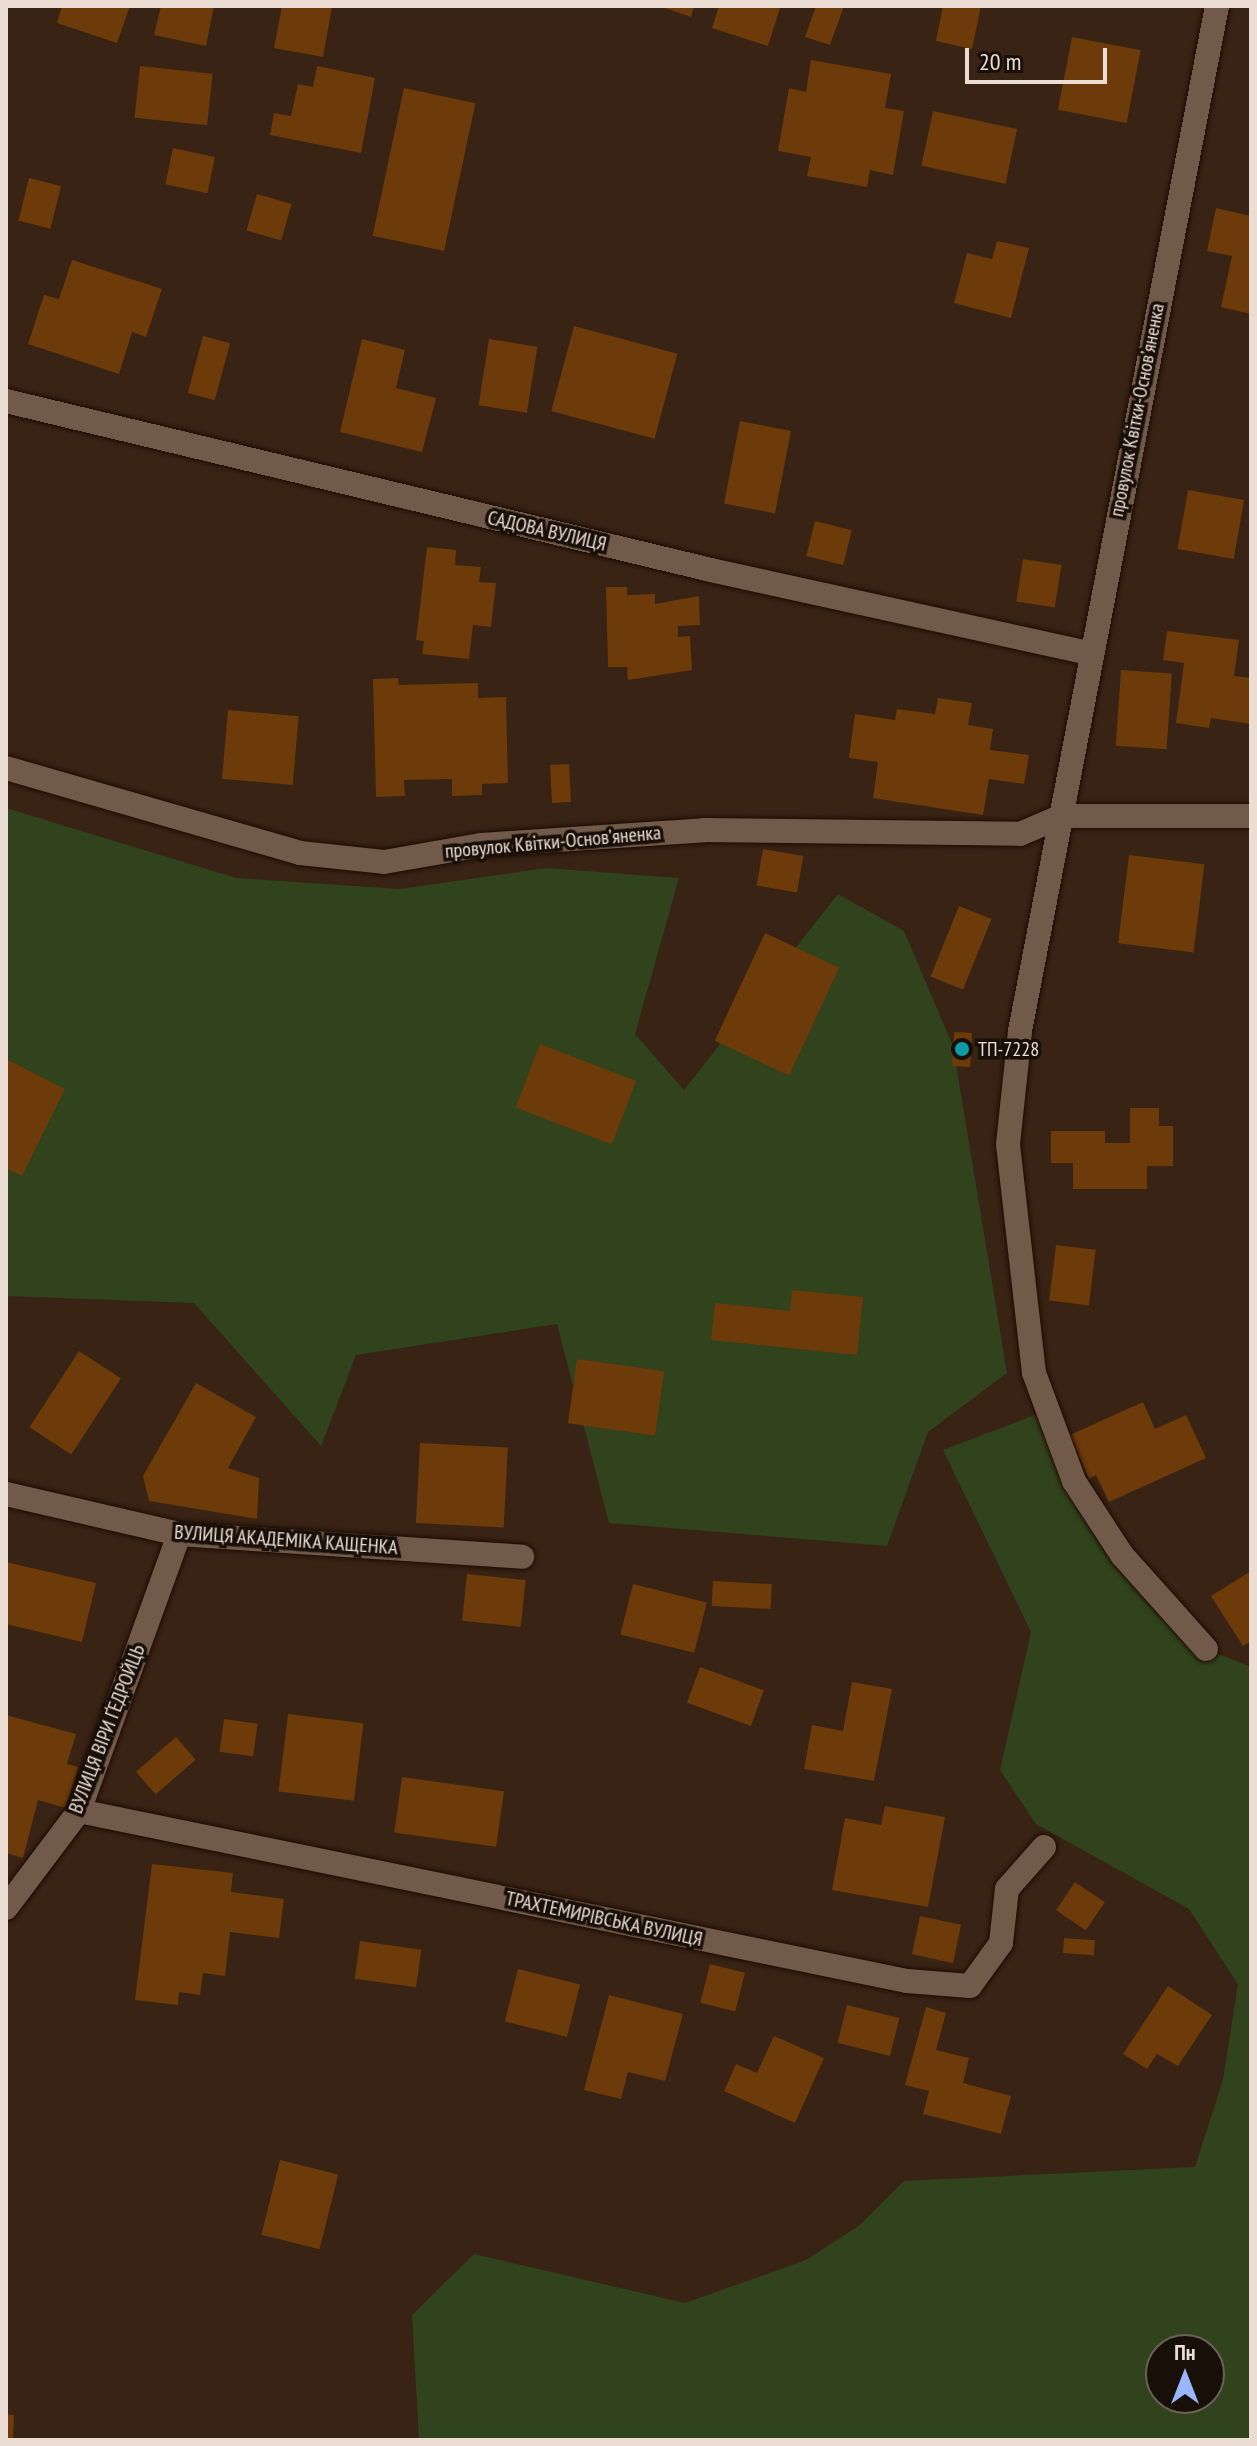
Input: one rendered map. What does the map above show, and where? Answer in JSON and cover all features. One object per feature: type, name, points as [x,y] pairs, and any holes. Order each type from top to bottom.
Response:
[{"type":"street","name":"провулок Квітки-Основʼяненка","points":[[1206,1649],[1122,1555],[1074,1481],[1034,1373],[1008,1144],[1020,1031],[1090,653],[1217,6]]},
{"type":"street","name":"САДОВА ВУЛИЦЯ","points":[[6,401],[711,570],[1090,653]]},
{"type":"street","name":"провулок Квітки-Основʼяненка","points":[[6,768],[300,853],[384,862],[481,845],[704,830],[1020,834],[1062,816],[1251,816]]},
{"type":"street","name":"ВУЛИЦЯ АКАДЕМІКА КАЩЕНКА","points":[[6,1494],[179,1534],[522,1557]]},
{"type":"street","name":"ВУЛИЦЯ ВІРИ ҐЕДРОЙЦЬ","points":[[6,1908],[79,1811],[179,1534]]},
{"type":"street","name":"ТРАХТЕМИРІВСЬКА ВУЛИЦЯ","points":[[79,1811],[907,1981],[970,1986],[1001,1943],[1007,1889],[1044,1847]]},
{"type":"green space","points":[[6,808],[236,878],[400,889],[546,868],[679,878],[635,1034],[684,1090],[838,894],[904,931],[953,1046],[1007,1373],[928,1432],[887,1546],[609,1523],[557,1324],[356,1355],[321,1446],[194,1303],[6,1296]]},
{"type":"green space","points":[[1048,1410],[1074,1481],[1206,1649],[1251,1667],[1251,2440],[419,2440],[412,2315],[474,2254],[685,2303],[806,2260],[860,2225],[904,2181],[1195,2167],[1223,2080],[1238,1984],[1189,1909],[1036,1824],[1000,1770],[1031,1632],[943,1450]]},
{"type":"building","points":[[62,6],[130,6],[117,43],[57,23]]},
{"type":"building","points":[[161,6],[214,6],[206,46],[154,35]]},
{"type":"building","points":[[282,6],[332,7],[323,57],[274,48]]},
{"type":"building","points":[[659,6],[694,6],[691,17]]},
{"type":"building","points":[[719,6],[780,8],[768,46],[712,28]]},
{"type":"building","points":[[816,6],[844,6],[830,45],[805,37]]},
{"type":"building","points":[[943,6],[981,6],[972,49],[936,41]]},
{"type":"building","points":[[1072,37],[1141,50],[1127,123],[1058,110]]},
{"type":"building","points":[[811,60],[891,74],[885,108],[904,111],[893,175],[870,170],[867,187],[807,176],[811,157],[778,151],[789,88],[806,92]]},
{"type":"building","points":[[140,66],[213,74],[207,125],[135,118]]},
{"type":"building","points":[[317,66],[375,78],[361,153],[270,135],[274,113],[291,116],[298,84],[313,87]]},
{"type":"building","points":[[404,88],[475,103],[444,251],[373,236]]},
{"type":"building","points":[[933,111],[1017,129],[1005,184],[921,166]]},
{"type":"building","points":[[173,148],[215,157],[207,193],[165,184]]},
{"type":"building","points":[[29,178],[61,186],[50,229],[18,221]]},
{"type":"building","points":[[257,194],[292,204],[281,240],[247,231]]},
{"type":"building","points":[[1216,208],[1251,216],[1251,314],[1221,307],[1232,256],[1207,251]]},
{"type":"building","points":[[997,241],[1029,248],[1011,318],[954,303],[967,253],[992,259]]},
{"type":"building","points":[[72,260],[162,289],[146,337],[132,332],[119,374],[28,344],[44,295],[59,299]]},
{"type":"building","points":[[574,326],[677,354],[655,439],[551,411]]},
{"type":"building","points":[[203,336],[230,343],[215,400],[188,393]]},
{"type":"building","points":[[362,339],[405,350],[396,388],[436,398],[422,452],[340,432]]},
{"type":"building","points":[[489,339],[537,347],[527,413],[479,405]]},
{"type":"building","points":[[740,421],[791,431],[775,513],[724,503]]},
{"type":"building","points":[[1188,490],[1244,500],[1234,559],[1178,549]]},
{"type":"building","points":[[815,521],[852,530],[843,565],[806,556]]},
{"type":"building","points":[[427,547],[456,550],[455,565],[481,567],[479,582],[496,583],[491,627],[473,625],[469,659],[422,654],[424,641],[416,640]]},
{"type":"building","points":[[1023,559],[1062,565],[1055,608],[1016,601]]},
{"type":"building","points":[[606,587],[627,587],[627,595],[655,594],[655,604],[699,596],[700,625],[678,626],[678,637],[690,636],[692,670],[628,680],[627,667],[608,667]]},
{"type":"building","points":[[1167,631],[1239,640],[1234,676],[1251,678],[1251,724],[1211,718],[1209,728],[1176,723],[1184,663],[1163,660]]},
{"type":"building","points":[[1121,670],[1172,674],[1167,749],[1116,746]]},
{"type":"building","points":[[398,678],[399,685],[478,683],[478,698],[506,697],[508,783],[482,784],[482,795],[452,796],[452,779],[404,780],[405,796],[376,797],[373,679]]},
{"type":"building","points":[[938,698],[972,703],[968,725],[993,729],[990,750],[1029,755],[1024,784],[989,779],[983,815],[873,798],[878,762],[849,758],[855,714],[895,720],[897,709],[935,714]]},
{"type":"building","points":[[228,710],[299,716],[293,785],[222,779]]},
{"type":"building","points":[[569,764],[571,802],[552,803],[550,765]]},
{"type":"building","points":[[763,849],[803,856],[797,893],[757,885]]},
{"type":"building","points":[[1129,855],[1204,864],[1194,953],[1118,943]]},
{"type":"building","points":[[959,906],[991,919],[963,990],[931,976]]},
{"type":"building","points":[[765,933],[839,968],[789,1076],[715,1041]]},
{"type":"building","name":"ТП-7228","points":[[954,1032],[972,1033],[970,1067],[952,1066]]},
{"type":"building","points":[[540,1044],[636,1081],[612,1144],[516,1107]]},
{"type":"building","points":[[8,1060],[65,1089],[22,1176],[6,1168]]},
{"type":"building","points":[[1130,1108],[1159,1108],[1159,1126],[1173,1126],[1173,1166],[1147,1166],[1147,1189],[1073,1189],[1073,1163],[1051,1163],[1051,1131],[1105,1131],[1105,1143],[1130,1143]]},
{"type":"building","points":[[1056,1245],[1096,1250],[1089,1305],[1049,1301]]},
{"type":"building","points":[[792,1290],[863,1297],[857,1355],[711,1340],[715,1303],[790,1311]]},
{"type":"building","points":[[79,1351],[121,1378],[71,1455],[29,1427]]},
{"type":"building","points":[[577,1359],[664,1371],[655,1436],[568,1423]]},
{"type":"building","points":[[196,1383],[256,1417],[228,1468],[259,1478],[257,1519],[149,1501],[143,1476]]},
{"type":"building","points":[[1143,1402],[1155,1429],[1186,1415],[1206,1458],[1109,1502],[1096,1475],[1089,1479],[1070,1435]]},
{"type":"building","points":[[420,1443],[508,1448],[504,1527],[416,1523]]},
{"type":"building","points":[[6,1562],[96,1583],[82,1642],[6,1624]]},
{"type":"building","points":[[1251,1571],[1251,1641],[1243,1646],[1211,1596]]},
{"type":"building","points":[[467,1574],[526,1580],[521,1627],[462,1621]]},
{"type":"building","points":[[713,1581],[772,1584],[771,1609],[712,1606]]},
{"type":"building","points":[[633,1584],[707,1602],[694,1653],[620,1634]]},
{"type":"building","points":[[700,1667],[764,1690],[751,1726],[687,1703]]},
{"type":"building","points":[[852,1682],[892,1689],[874,1781],[804,1769],[812,1725],[843,1731]]},
{"type":"building","points":[[288,1714],[363,1723],[354,1801],[278,1791]]},
{"type":"building","points":[[6,1715],[76,1734],[67,1764],[78,1767],[66,1808],[38,1800],[23,1858],[6,1853]]},
{"type":"building","points":[[224,1719],[258,1724],[253,1756],[219,1752]]},
{"type":"building","points":[[176,1737],[196,1760],[156,1794],[136,1772]]},
{"type":"building","points":[[402,1777],[504,1791],[496,1847],[394,1832]]},
{"type":"building","points":[[885,1806],[945,1817],[928,1907],[832,1890],[845,1818],[881,1825]]},
{"type":"building","points":[[152,1864],[233,1873],[231,1892],[284,1899],[279,1938],[230,1932],[225,1976],[203,1973],[200,1995],[179,1992],[178,2005],[135,2000]]},
{"type":"building","points":[[1075,1882],[1105,1902],[1086,1930],[1056,1910]]},
{"type":"building","points":[[920,1916],[961,1925],[953,1963],[912,1954]]},
{"type":"building","points":[[1064,1938],[1095,1940],[1094,1955],[1063,1953]]},
{"type":"building","points":[[360,1941],[421,1950],[416,1987],[355,1979]]},
{"type":"building","points":[[710,1964],[745,1973],[735,2012],[700,2003]]},
{"type":"building","points":[[518,1969],[580,1984],[567,2037],[505,2021]]},
{"type":"building","points":[[1168,1986],[1212,2015],[1178,2066],[1157,2054],[1147,2069],[1123,2054]]},
{"type":"building","points":[[609,1995],[683,2014],[665,2081],[628,2072],[621,2099],[584,2090]]},
{"type":"building","points":[[847,2005],[899,2018],[890,2056],[838,2043]]},
{"type":"building","points":[[926,2007],[946,2013],[936,2050],[969,2058],[963,2083],[1011,2096],[1001,2134],[923,2114],[929,2091],[905,2085]]},
{"type":"building","points":[[774,2036],[824,2058],[795,2123],[724,2091],[736,2064],[757,2073]]},
{"type":"building","points":[[280,2160],[338,2175],[320,2249],[261,2235]]},
{"type":"building","points":[[6,2414],[14,2415],[13,2440],[6,2440]]},
{"type":"place","name":"ТП-7228","points":[[962,1049]]}]
